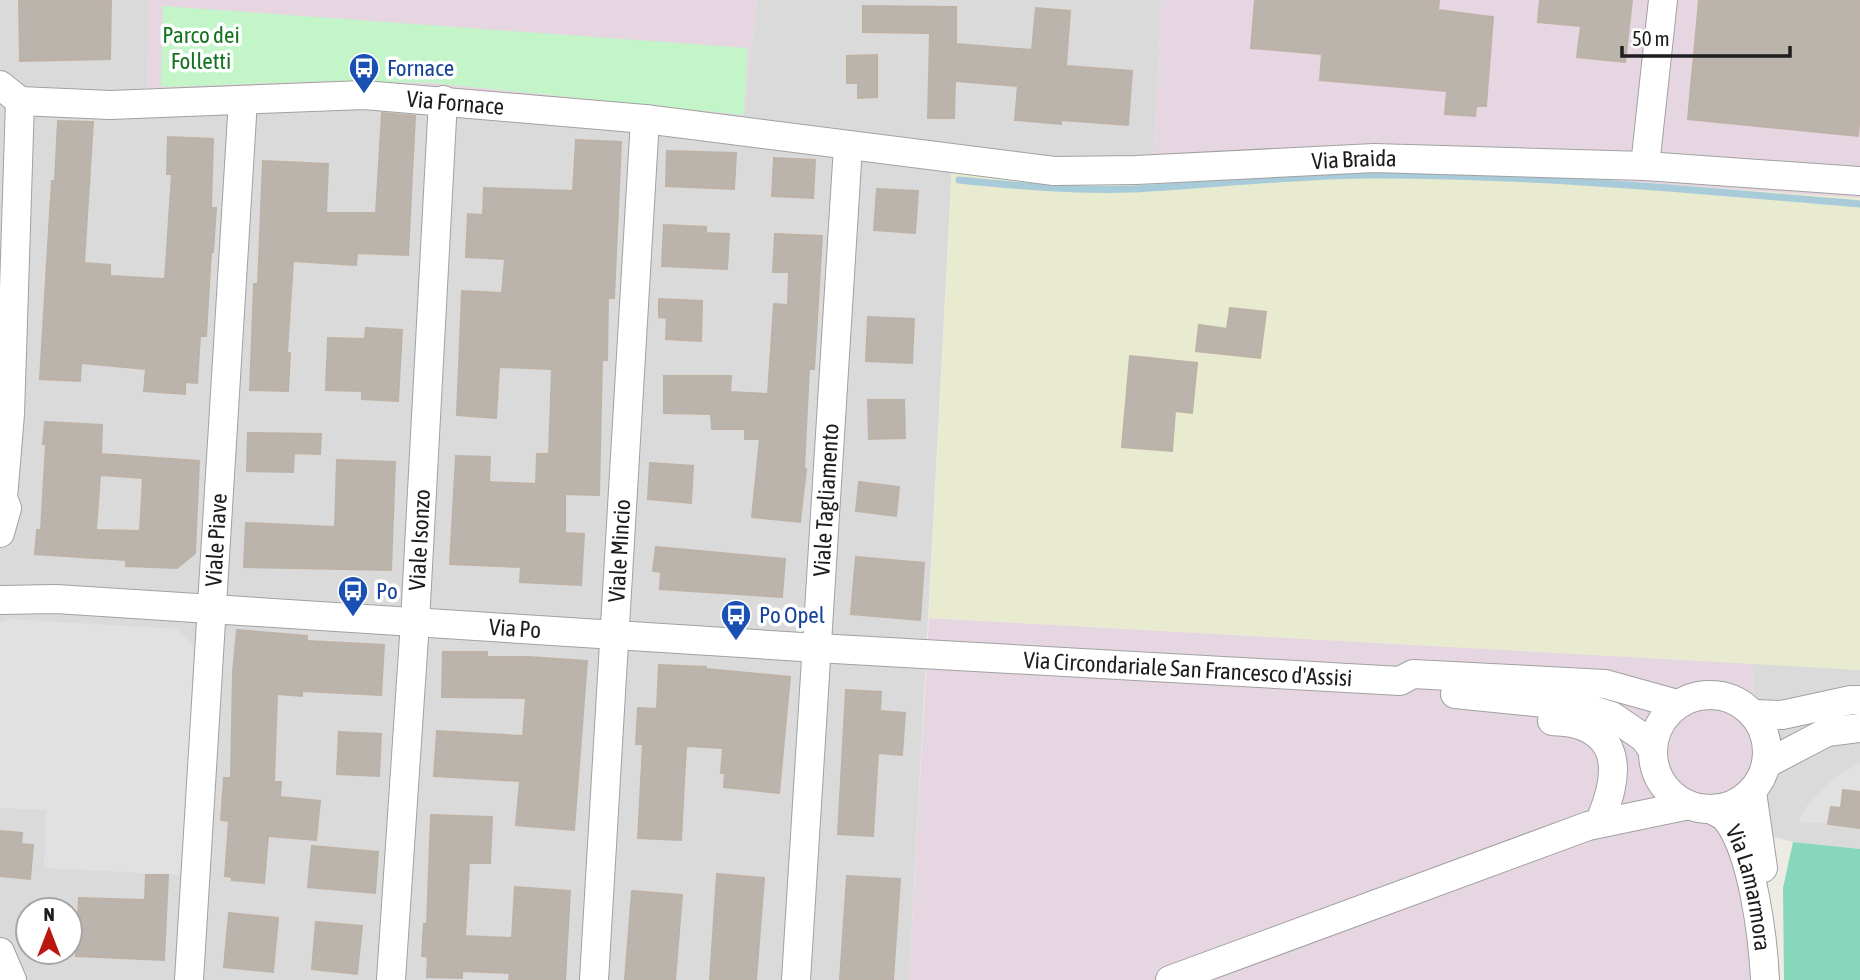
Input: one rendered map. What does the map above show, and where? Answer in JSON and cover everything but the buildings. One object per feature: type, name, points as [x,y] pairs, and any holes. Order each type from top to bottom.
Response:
[{"type":"street","points":[[1645,166],[1662,0]]},
{"type":"street","points":[[0,533],[7,508],[2,500],[10,414],[10,93]]},
{"type":"street","name":"Via Fornace","points":[[10,93],[110,105],[364,95],[645,120],[848,146]]},
{"type":"street","name":"Viale Piave","points":[[189,980],[243,100]]},
{"type":"street","name":"Viale Isonzo","points":[[391,980],[415,622],[443,100]]},
{"type":"street","name":"Viale Mincio","points":[[594,980],[645,120]]},
{"type":"street","name":"Via Braida","points":[[848,146],[1054,171],[1136,170],[1374,158],[1645,166],[1860,181]]},
{"type":"street","name":"Viale Tagliamento","points":[[796,980],[848,146]]},
{"type":"street","name":"Via Po","points":[[0,583],[56,599]]},
{"type":"street","name":"Via Po","points":[[0,600],[56,599],[975,656]]},
{"type":"street","name":"Via Circondariale San Francesco d'Assisi","points":[[975,656],[1400,681],[1413,674],[1605,684],[1676,704]]},
{"type":"street","name":"Via Circondariale San Francesco d'Assisi","points":[[1400,681],[1412,690],[1583,707],[1612,716],[1644,738],[1670,792],[1700,807]]},
{"type":"street","points":[[1447,693],[1463,713],[1578,724],[1592,731],[1609,749],[1613,768],[1612,792],[1595,821]]},
{"type":"street","points":[[1170,980],[1595,821],[1644,793],[1654,761],[1655,732],[1676,704],[1700,695],[1726,696],[1741,703],[1754,714],[1766,738],[1766,764],[1761,779],[1752,792],[1740,801],[1726,807],[1700,807],[1595,821]]},
{"type":"street","points":[[1754,714],[1782,715],[1860,700]]},
{"type":"street","points":[[1766,764],[1827,733],[1860,728]]},
{"type":"street","name":"Via Lamarmora","points":[[1752,792],[1765,880],[1763,948]]},
{"type":"street","name":"Via Lamarmora","points":[[1700,807],[1727,818],[1740,841],[1750,876],[1763,948]]},
{"type":"street","points":[[1763,948],[1765,980]]},
{"type":"street","points":[[0,952],[12,980]]},
{"type":"shaded area","points":[[0,0],[149,0],[147,92],[375,85],[744,114],[757,0],[1162,0],[1152,182],[952,164],[909,980],[0,980]]},
{"type":"shaded area","name":"Parco dei Folletti","points":[[149,0],[757,0],[744,115],[526,97],[147,93]]},
{"type":"shaded area","points":[[1162,0],[1860,0],[1860,198],[1549,177],[1290,171],[1152,182]]},
{"type":"shaded area","points":[[929,618],[1752,663],[1763,980],[909,980]]},
{"type":"shaded area","points":[[9,619],[178,629],[194,647],[183,875],[44,868],[46,810],[0,808],[0,623]]},
{"type":"shaded area","points":[[1752,663],[1860,670],[1860,849],[1793,842],[1759,833]]},
{"type":"shaded area","points":[[1860,763],[1860,791],[1843,789],[1840,807],[1830,806],[1828,823],[1798,822],[1806,807],[1822,789],[1835,777]]},
{"type":"green space","name":"Parco dei Folletti","points":[[163,6],[748,48],[744,115],[432,83],[331,81],[161,87]]},
{"type":"green space","points":[[952,164],[1549,177],[1860,198],[1860,670],[929,618]]},
{"type":"green space","points":[[1793,842],[1860,849],[1860,980],[1784,980],[1783,888]]},
{"type":"waterway","points":[[959,180],[1046,188],[1111,189],[1336,176],[1427,175],[1613,184],[1860,204]]},
{"type":"place","name":"Fornace","points":[[364,95]]},
{"type":"place","name":"Po","points":[[353,618]]},
{"type":"place","name":"Po Opel","points":[[736,642]]}]
